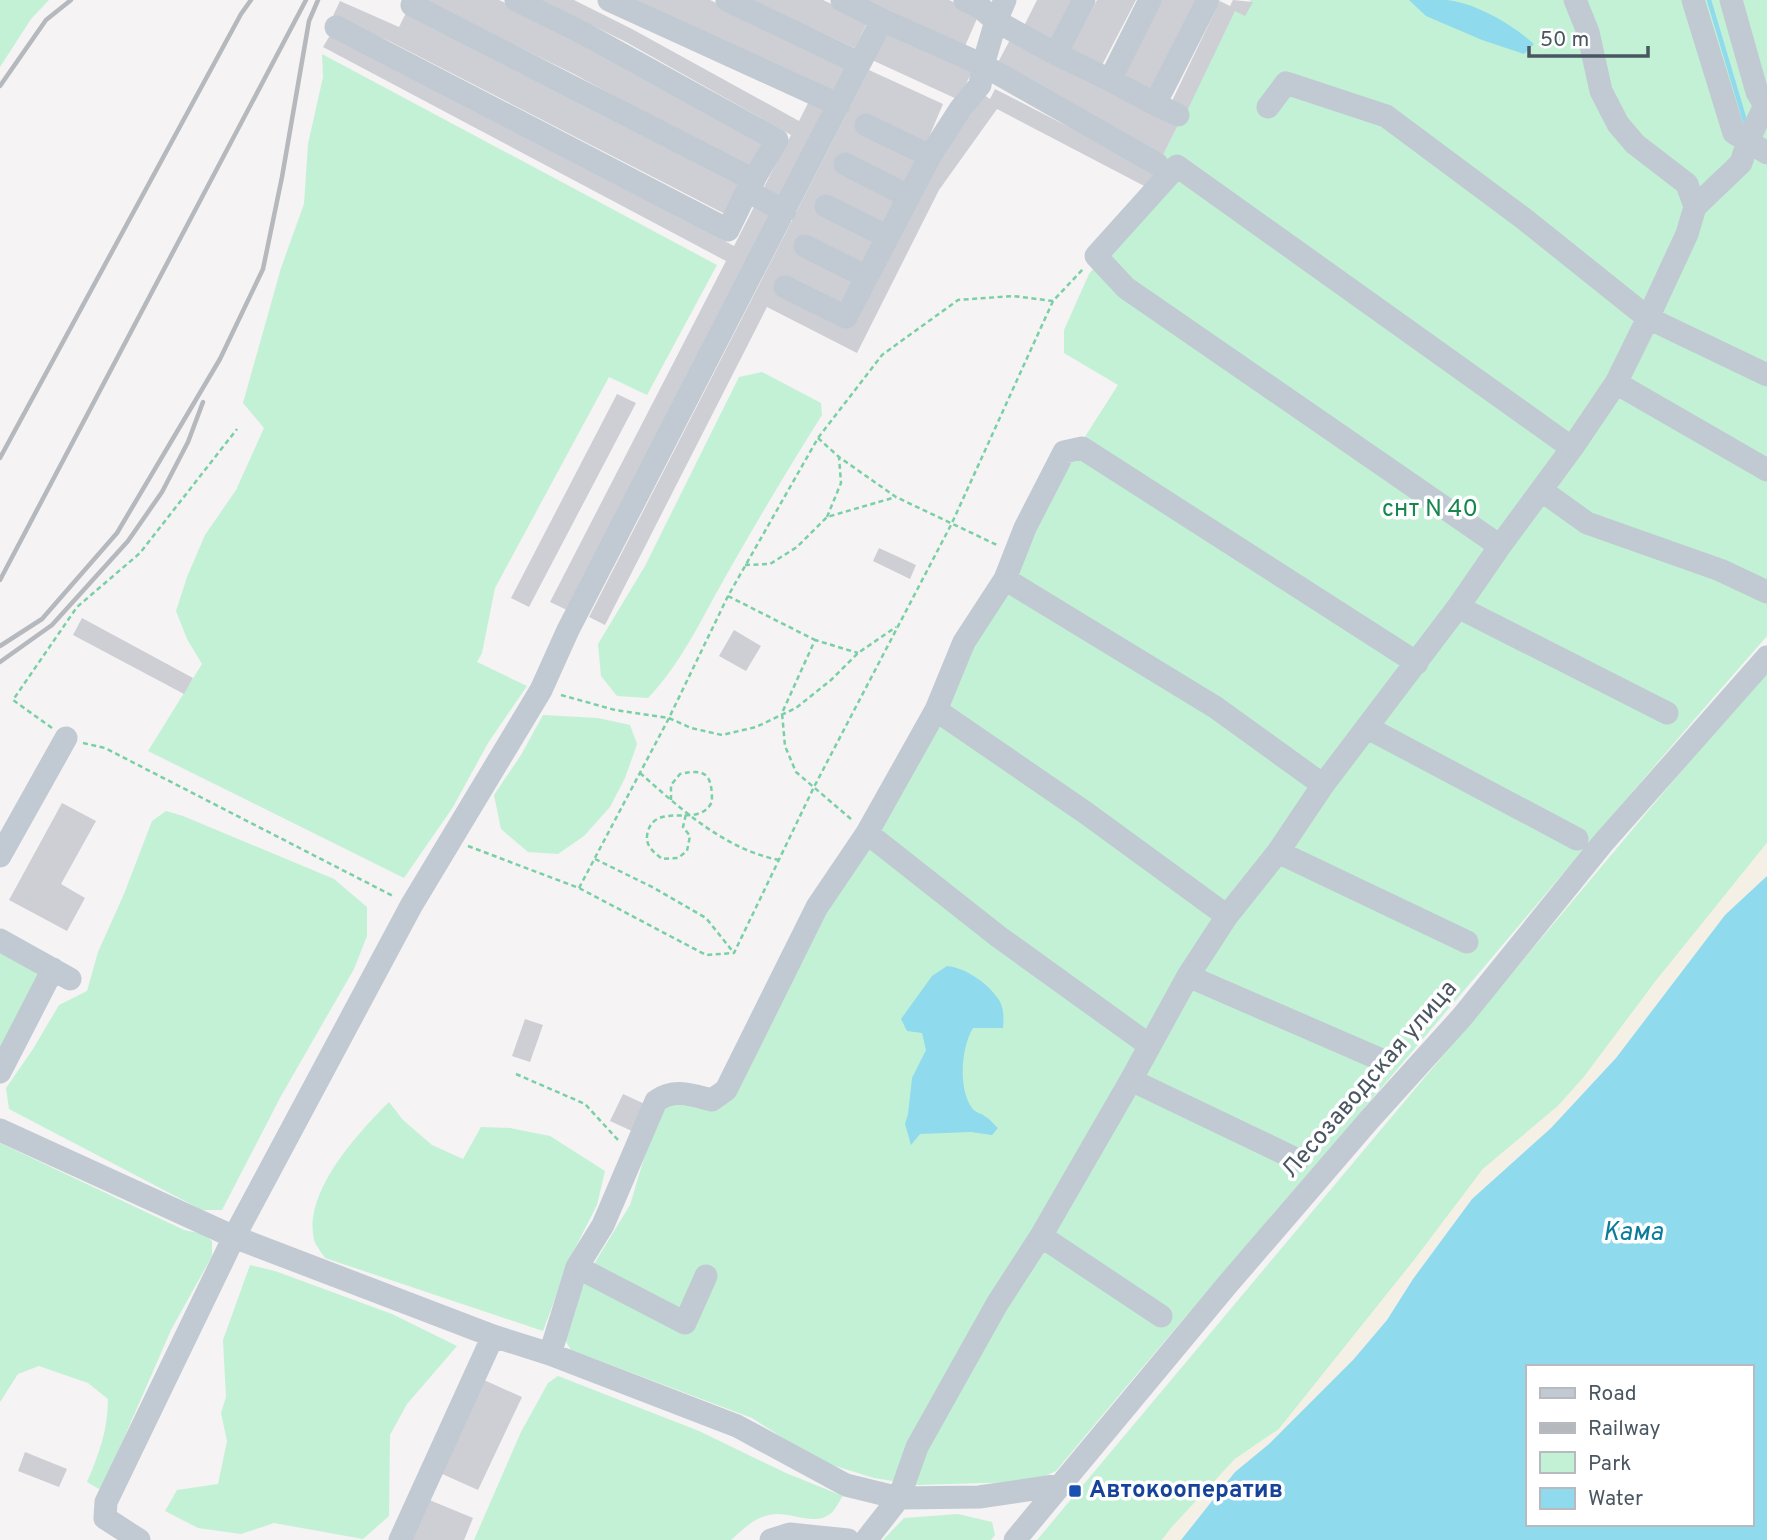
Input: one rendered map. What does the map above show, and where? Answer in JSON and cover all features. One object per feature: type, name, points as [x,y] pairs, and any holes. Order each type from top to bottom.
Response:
[{"type":"street","points":[[336,27],[728,230],[777,140],[583,33],[516,0]]},
{"type":"street","points":[[609,0],[839,105]]},
{"type":"street","points":[[727,0],[859,63]]},
{"type":"street","points":[[842,0],[983,65],[1157,164]]},
{"type":"street","points":[[965,0],[981,8],[1000,10],[1056,54],[1178,115]]},
{"type":"street","points":[[1056,54],[1084,0]]},
{"type":"street","points":[[1110,80],[1150,0]]},
{"type":"street","points":[[1156,104],[1208,0]]},
{"type":"street","points":[[1693,0],[1734,133],[1757,147]]},
{"type":"street","points":[[866,1540],[899,1498],[917,1447],[997,1304],[1041,1236],[1131,1080],[1188,976],[1227,916],[1278,852],[1323,785],[1417,663],[1572,448],[1616,383],[1687,234],[1695,207],[1757,147],[1766,105],[1731,0]]},
{"type":"street","points":[[1571,2],[1588,32],[1601,91],[1618,124],[1635,144],[1687,184],[1695,207]]},
{"type":"street","points":[[412,5],[751,186],[785,211]]},
{"type":"street","points":[[785,287],[846,317],[930,156],[961,108],[980,85],[983,65],[1000,10]]},
{"type":"street","points":[[139,1540],[105,1518],[106,1502],[234,1237],[411,906],[541,690],[568,630],[882,20]]},
{"type":"street","points":[[1268,107],[1286,83],[1386,116],[1523,218],[1648,318],[1767,375]]},
{"type":"street","points":[[866,125],[930,156]]},
{"type":"street","points":[[845,164],[908,196]]},
{"type":"street","points":[[1500,546],[1126,288],[1096,256],[1177,166],[1572,448]]},
{"type":"street","points":[[826,206],[886,236]]},
{"type":"street","points":[[805,246],[866,276]]},
{"type":"street","points":[[1616,383],[1767,470]]},
{"type":"street","points":[[550,1354],[577,1268],[603,1225],[656,1101],[666,1094],[687,1094],[712,1100],[726,1090],[817,907],[867,832],[936,710],[964,642],[1005,579],[1014,553],[1064,452],[1083,449],[1417,663]]},
{"type":"street","points":[[1541,490],[1587,523],[1720,570],[1767,592]]},
{"type":"street","points":[[1005,579],[1215,707],[1323,785]]},
{"type":"street","points":[[1458,607],[1667,713]]},
{"type":"street","name":"Лесозаводская улица","points":[[1015,1540],[1245,1264],[1462,1017],[1602,844],[1767,657]]},
{"type":"street","points":[[936,710],[1086,813],[1227,916]]},
{"type":"street","points":[[1368,728],[1577,839]]},
{"type":"street","points":[[0,856],[66,738]]},
{"type":"street","points":[[867,832],[999,937],[1149,1045]]},
{"type":"street","points":[[1278,852],[1467,942]]},
{"type":"street","points":[[0,940],[62,974],[0,1072]]},
{"type":"street","points":[[1188,976],[1384,1061]]},
{"type":"street","points":[[1131,1080],[1298,1160]]},
{"type":"street","points":[[0,1130],[234,1237],[737,1426],[846,1485],[899,1498],[979,1497],[1061,1485]]},
{"type":"street","points":[[1041,1236],[1161,1316]]},
{"type":"street","points":[[577,1268],[685,1323],[706,1276]]},
{"type":"street","points":[[400,1540],[493,1336]]},
{"type":"street","points":[[771,1540],[790,1534],[848,1540]]},
{"type":"path","points":[[734,953],[814,787],[952,523],[1053,301],[1096,256]]},
{"type":"path","points":[[579,888],[669,718],[745,565],[818,438],[882,355],[958,300],[1013,296],[1053,301]]},
{"type":"path","points":[[237,429],[140,553],[77,607],[13,700],[66,738],[105,748],[411,906]]},
{"type":"path","points":[[818,438],[839,457],[896,498],[1014,553]]},
{"type":"path","points":[[745,565],[770,564],[797,547],[827,517],[841,483],[839,457]]},
{"type":"path","points":[[827,517],[896,498]]},
{"type":"path","points":[[728,596],[815,640],[858,653]]},
{"type":"path","points":[[541,690],[615,710],[669,718],[691,728],[722,735],[756,727],[796,708],[831,680],[858,653],[898,625]]},
{"type":"path","points":[[815,640],[782,713],[785,746],[796,772],[867,832]]},
{"type":"path","points":[[671,800],[671,785],[680,774],[694,771],[703,772],[709,777],[712,802],[703,812],[695,815],[686,814],[668,815],[652,823],[648,834],[649,846],[662,859],[678,858],[687,851],[690,836],[683,827],[686,814]]},
{"type":"path","points":[[640,773],[686,814],[754,855],[779,860]]},
{"type":"path","points":[[452,840],[579,888],[706,954],[734,953]]},
{"type":"path","points":[[595,859],[706,918],[734,953]]},
{"type":"path","points":[[516,1074],[585,1104],[632,1156]]},
{"type":"green space","points":[[0,0],[49,0],[31,19],[0,67]]},
{"type":"green space","name":"снт N 40","points":[[1249,0],[1767,0],[1767,636],[1056,1471],[1041,1478],[1021,1482],[918,1485],[874,1478],[819,1461],[752,1418],[571,1350],[564,1338],[566,1320],[597,1259],[630,1205],[657,1115],[666,1102],[713,1108],[774,1017],[844,879],[1063,471],[1118,385],[1064,353],[1064,330],[1089,274],[1110,248],[1163,155],[1235,11],[1252,2]]},
{"type":"green space","points":[[322,54],[717,265],[647,395],[609,377],[495,588],[482,653],[477,662],[527,686],[488,743],[453,807],[404,878],[148,751],[202,664],[187,639],[176,611],[187,577],[205,535],[236,490],[264,428],[243,403],[281,268],[304,204],[308,144],[323,77]]},
{"type":"green space","points":[[762,372],[821,403],[822,415],[689,642],[660,685],[648,698],[617,696],[601,676],[598,644],[645,566],[739,377]]},
{"type":"green space","points":[[1767,669],[1767,843],[1655,982],[1584,1077],[1558,1106],[1483,1169],[1279,1429],[1235,1459],[1162,1540],[1037,1540]]},
{"type":"green space","points":[[543,715],[598,718],[630,725],[637,744],[625,778],[610,807],[584,836],[558,854],[528,852],[501,829],[494,795],[521,755]]},
{"type":"green space","points":[[166,811],[334,879],[367,907],[367,936],[354,969],[281,1096],[222,1210],[202,1210],[9,1109],[6,1088],[59,1005],[87,991],[98,952],[152,821]]},
{"type":"green space","points":[[0,949],[40,970],[0,1062]]},
{"type":"green space","points":[[389,1102],[403,1120],[432,1145],[463,1159],[481,1127],[510,1128],[550,1136],[605,1171],[597,1205],[570,1258],[543,1331],[325,1258],[314,1240],[313,1222],[325,1183],[349,1147]]},
{"type":"green space","points":[[0,1143],[184,1230],[204,1234],[212,1241],[212,1256],[171,1330],[103,1486],[99,1489],[87,1482],[102,1442],[108,1399],[88,1383],[39,1366],[18,1374],[0,1402]]},
{"type":"green space","points":[[250,1265],[275,1271],[392,1314],[457,1346],[407,1404],[390,1435],[389,1516],[363,1539],[274,1523],[241,1534],[198,1528],[165,1511],[177,1490],[218,1484],[227,1441],[221,1413],[226,1397],[223,1340]]},
{"type":"green space","points":[[558,1376],[699,1431],[786,1473],[843,1496],[832,1513],[824,1518],[769,1515],[753,1522],[731,1540],[474,1540],[521,1432],[548,1383]]},
{"type":"green space","points":[[958,1514],[992,1522],[995,1535],[991,1540],[883,1540],[904,1518]]},
{"type":"sand","points":[[1767,843],[1767,876],[1725,915],[1616,1058],[1551,1128],[1472,1199],[1413,1279],[1387,1320],[1353,1360],[1269,1444],[1235,1472],[1181,1540],[1162,1540],[1235,1459],[1279,1429],[1483,1169],[1558,1106],[1584,1077],[1655,982]]},
{"type":"water","points":[[1409,0],[1447,0],[1470,5],[1505,23],[1534,44],[1524,54],[1482,40],[1426,16]]},
{"type":"water","name":"Кама","points":[[1767,876],[1767,1540],[1181,1540],[1235,1472],[1269,1444],[1353,1360],[1387,1320],[1413,1279],[1472,1199],[1551,1128],[1616,1058],[1725,915]]},
{"type":"water","points":[[947,966],[969,973],[983,982],[1002,1006],[1003,1028],[973,1028],[966,1046],[963,1068],[965,1090],[972,1108],[998,1128],[992,1135],[971,1132],[920,1134],[911,1145],[905,1124],[912,1078],[926,1050],[922,1033],[907,1031],[901,1019],[932,976]]},
{"type":"building","points":[[422,0],[499,0],[590,44],[766,141],[749,170],[574,74]]},
{"type":"building","points":[[541,0],[574,0],[799,121],[810,99],[826,107],[780,197],[763,189],[791,135],[626,42]]},
{"type":"building","points":[[627,0],[710,0],[849,64],[834,95]]},
{"type":"building","points":[[751,0],[823,0],[868,21],[855,48]]},
{"type":"building","points":[[862,0],[949,0],[979,14],[965,46]]},
{"type":"building","points":[[1037,0],[1076,0],[1052,46],[1022,30]]},
{"type":"building","points":[[1097,0],[1136,0],[1099,71],[1068,54]]},
{"type":"building","points":[[1159,0],[1198,0],[1149,95],[1118,79]]},
{"type":"building","points":[[1233,0],[1253,2],[1245,16],[1235,11],[1187,111],[1171,103],[1220,1],[1230,6]]},
{"type":"building","points":[[340,1],[399,27],[407,11],[743,183],[727,215],[391,42],[333,16]]},
{"type":"building","points":[[886,31],[972,71],[959,100],[872,60]]},
{"type":"building","points":[[332,32],[734,246],[755,205],[772,213],[567,610],[550,602],[726,261],[323,47]]},
{"type":"building","points":[[1011,38],[1178,125],[1163,155],[995,68]]},
{"type":"building","points":[[869,70],[943,104],[920,158],[878,240],[855,278],[984,95],[990,99],[995,89],[1158,173],[1150,189],[997,109],[939,190],[857,353],[767,307],[605,625],[589,617]]},
{"type":"building","points":[[617,394],[636,403],[529,607],[511,598]]},
{"type":"building","points":[[879,548],[916,565],[910,579],[873,561]]},
{"type":"building","points":[[82,618],[193,678],[184,694],[73,635]]},
{"type":"building","points":[[734,630],[761,646],[746,671],[719,656]]},
{"type":"building","points":[[62,803],[96,821],[61,884],[85,898],[67,931],[9,900]]},
{"type":"building","points":[[525,1019],[543,1025],[530,1062],[512,1056]]},
{"type":"building","points":[[623,1094],[647,1105],[634,1132],[610,1121]]},
{"type":"building","points":[[484,1380],[522,1397],[478,1490],[440,1473]]},
{"type":"building","points":[[25,1452],[67,1469],[59,1487],[18,1471]]},
{"type":"building","points":[[427,1499],[473,1518],[464,1540],[410,1540]]},
{"type":"waterway","points":[[1709,0],[1745,121],[1748,122]]},
{"type":"railway","points":[[0,86],[46,20],[71,0]]},
{"type":"railway","points":[[0,458],[251,0]]},
{"type":"railway","points":[[0,580],[306,0]]},
{"type":"railway","points":[[0,646],[42,619],[117,533],[220,359],[263,269],[309,21],[318,0]]},
{"type":"railway","points":[[0,662],[52,625],[128,541],[162,492],[188,442],[203,402]]},
{"type":"place","name":"Автокооператив","points":[[1075,1491]]}]
